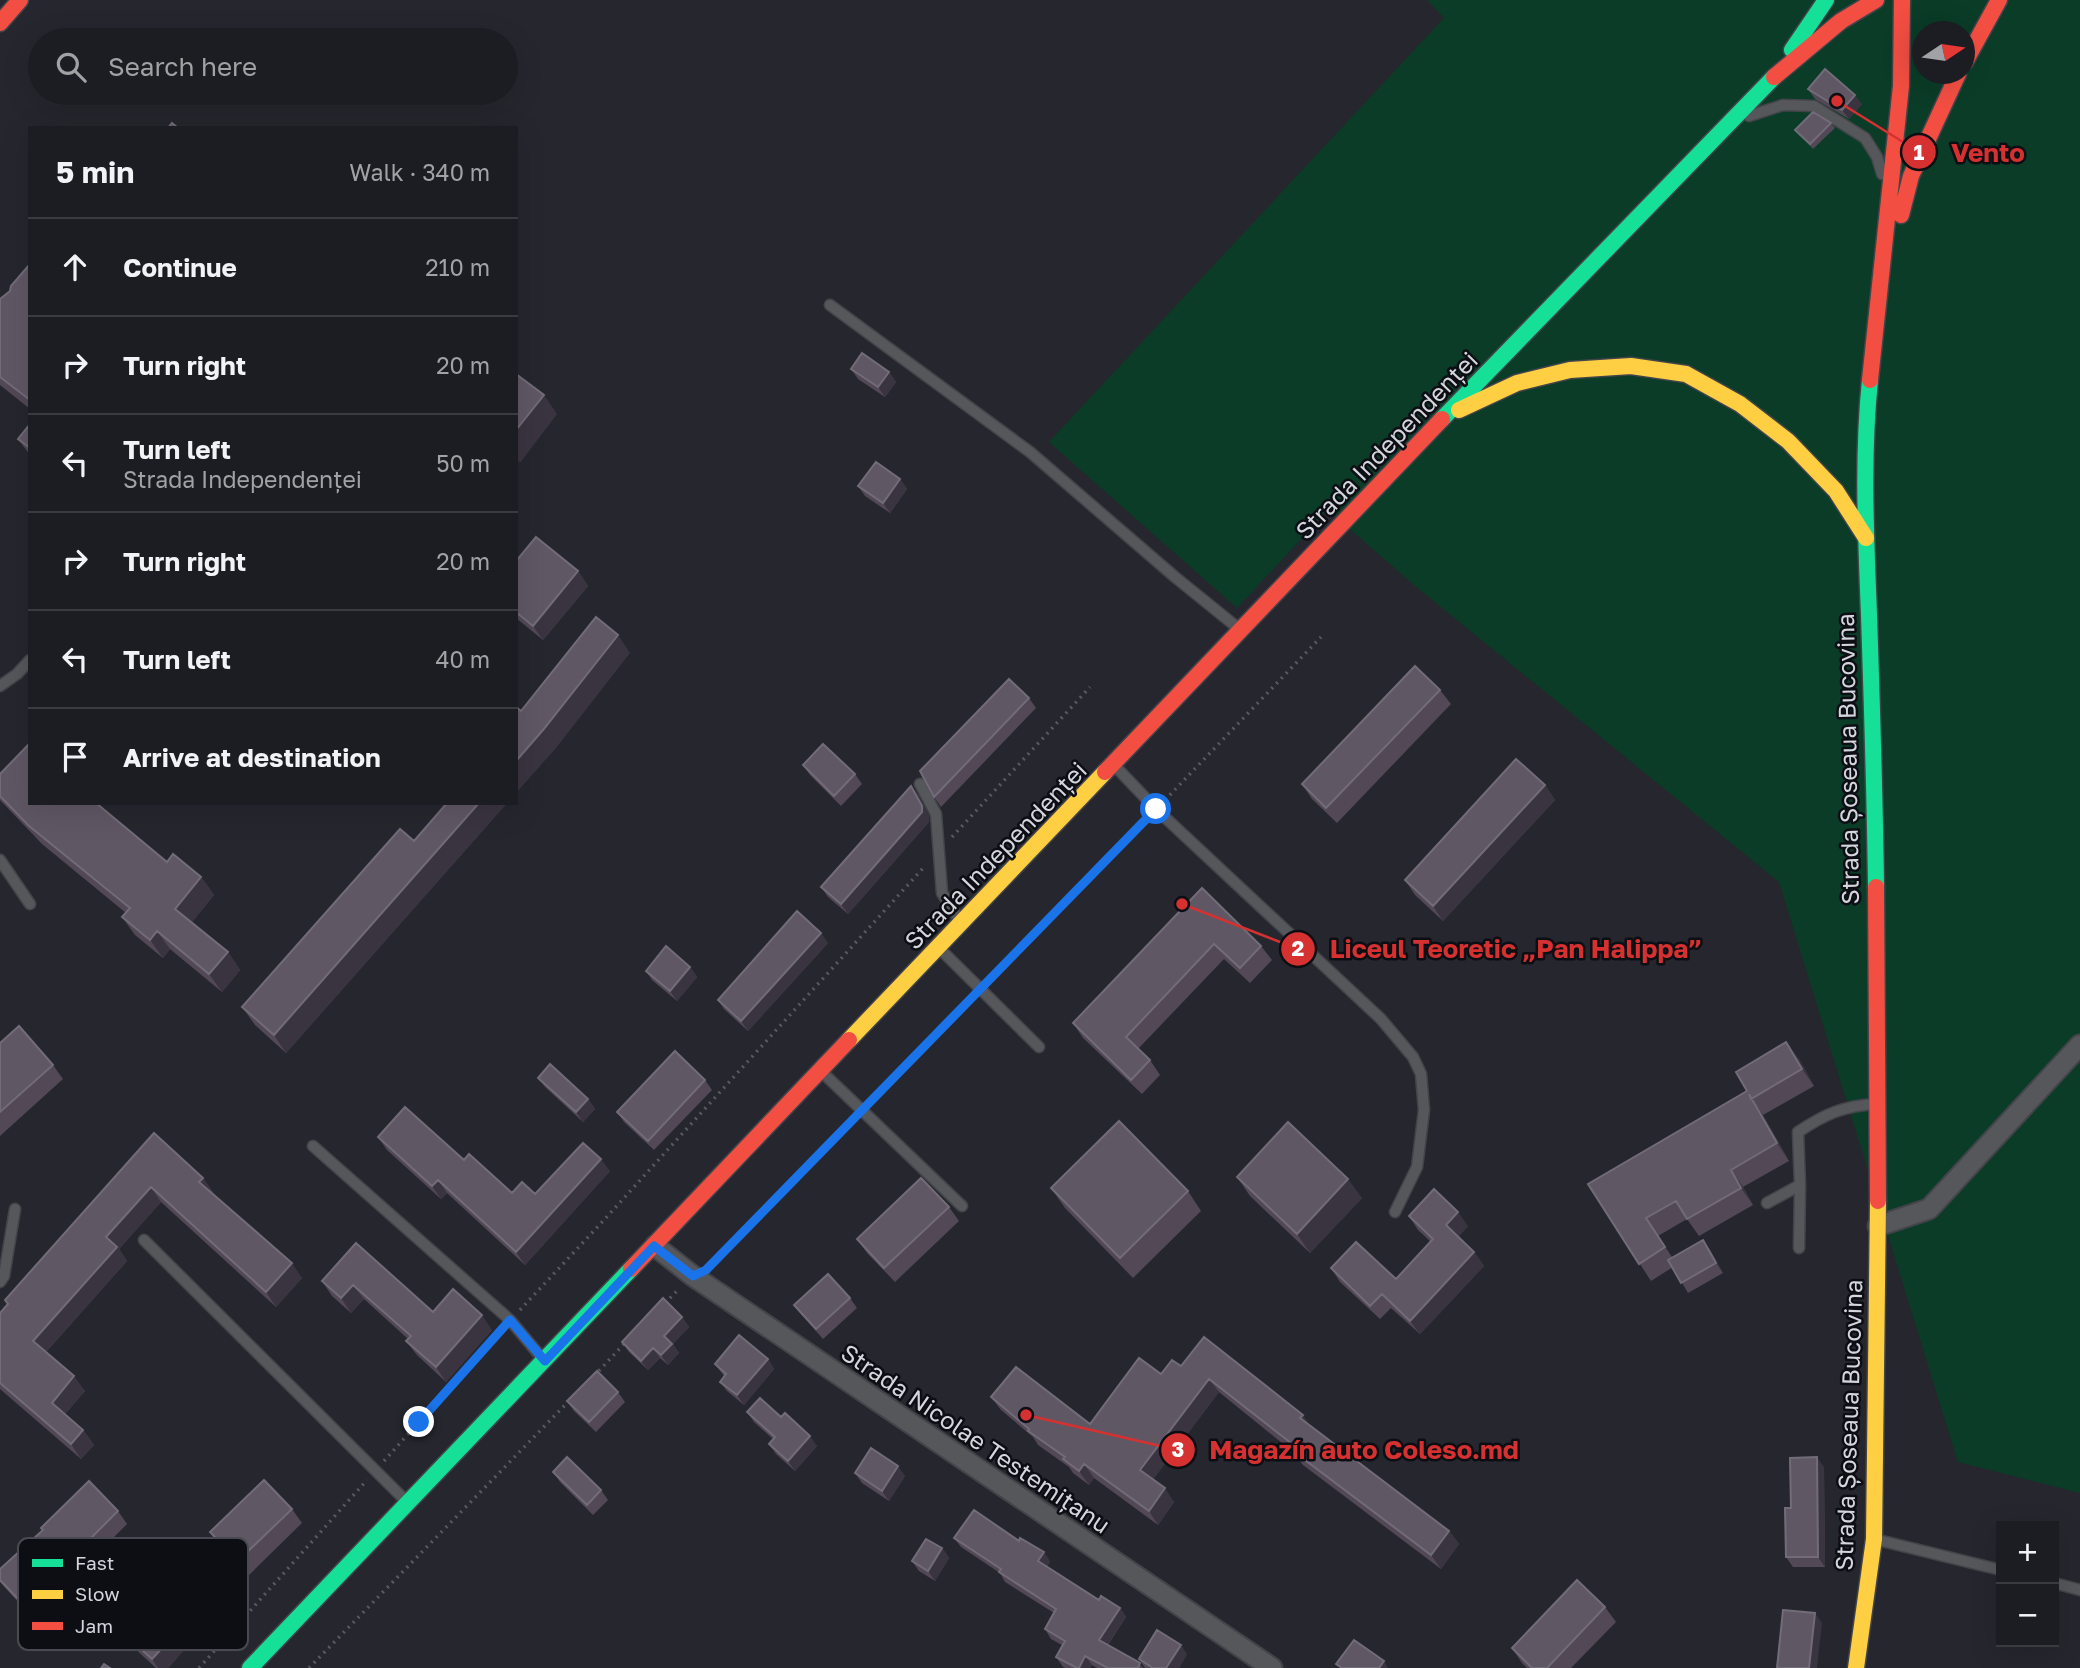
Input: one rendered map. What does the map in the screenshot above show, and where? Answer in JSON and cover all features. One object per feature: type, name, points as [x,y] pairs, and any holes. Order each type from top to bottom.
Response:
[{"type":"main road","points":[[0,23],[20,0]]},
{"type":"main road","name":"Strada Independenței","points":[[1774,76],[1826,0]]},
{"type":"main road","name":"Strada Independenței","points":[[250,1668],[1444,417],[1774,76],[1841,21],[1876,0]]},
{"type":"main road","name":"Strada Șoseaua Bucovina","points":[[1856,1668],[1874,1539],[1878,1226],[1875,789],[1866,538],[1867,410],[1901,86],[1902,0]]},
{"type":"main road","points":[[1975,44],[1999,0]]},
{"type":"main road","name":"Strada Șoseaua Bucovina","points":[[1879,292],[1911,176],[1953,84]]},
{"type":"main road","points":[[1444,417],[1517,383],[1570,370],[1631,366],[1686,374],[1740,404],[1788,441],[1836,491],[1866,538]]},
{"type":"street","points":[[1878,1226],[1929,1209],[2080,1045]]},
{"type":"street","name":"Strada Nicolae Testemițanu","points":[[654,1246],[693,1276],[1272,1668]]},
{"type":"lane","points":[[1731,121],[1783,106],[1814,106],[1865,138],[1877,157],[1889,201]]},
{"type":"lane","points":[[830,305],[1030,453],[1241,630]]},
{"type":"lane","points":[[0,686],[28,662]]},
{"type":"lane","points":[[1113,764],[1156,809],[1381,1019],[1413,1057],[1421,1074],[1424,1110],[1417,1167],[1395,1212]]},
{"type":"lane","points":[[920,784],[936,814],[942,893],[961,924]]},
{"type":"lane","points":[[0,860],[30,904]]},
{"type":"lane","points":[[938,948],[1039,1047]]},
{"type":"lane","points":[[821,1071],[962,1206]]},
{"type":"lane","points":[[1799,1248],[1798,1132],[1825,1114],[1854,1105],[1877,1104]]},
{"type":"lane","points":[[313,1146],[510,1320],[545,1361]]},
{"type":"lane","points":[[1767,1203],[1800,1185]]},
{"type":"lane","points":[[0,1282],[4,1276],[15,1209]]},
{"type":"lane","points":[[144,1240],[409,1503]]},
{"type":"lane","points":[[1874,1539],[1996,1569]]},
{"type":"lane","points":[[2058,1584],[2080,1590]]},
{"type":"path","points":[[656,1312],[693,1276],[706,1270],[1321,637]]},
{"type":"path","points":[[248,1613],[510,1320],[1090,687]]},
{"type":"path","points":[[589,1380],[628,1340]]},
{"type":"path","points":[[309,1668],[570,1400]]},
{"type":"path","points":[[199,1668],[215,1650]]},
{"type":"green space","points":[[1427,0],[2080,0],[2080,1493],[1958,1462],[1779,882],[1414,585],[1328,510],[1237,608],[1049,442],[1444,18]]},
{"type":"building","points":[[1825,69],[1855,95],[1842,110],[1808,89]]},
{"type":"building","points":[[1813,112],[1831,123],[1810,144],[1795,130]]},
{"type":"building","points":[[28,266],[28,398],[0,377],[0,299],[10,291],[11,286]]},
{"type":"building","points":[[862,353],[889,372],[878,387],[851,369]]},
{"type":"building","points":[[518,376],[544,395],[518,428]]},
{"type":"building","points":[[28,426],[28,446],[18,439]]},
{"type":"building","points":[[876,462],[900,479],[883,503],[858,486]]},
{"type":"building","points":[[536,537],[578,571],[533,626],[518,614],[518,559]]},
{"type":"building","points":[[596,617],[618,635],[518,759],[518,709],[521,711]]},
{"type":"building","points":[[1415,666],[1440,690],[1326,808],[1302,784]]},
{"type":"building","points":[[1009,679],[1029,698],[934,797],[920,771]]},
{"type":"building","points":[[823,744],[855,774],[834,796],[803,765]]},
{"type":"building","points":[[28,745],[28,805],[98,805],[167,862],[173,854],[201,877],[175,909],[228,952],[209,974],[157,931],[150,940],[122,917],[130,908],[29,826],[0,796],[0,774]]},
{"type":"building","points":[[1516,759],[1545,785],[1433,906],[1405,880]]},
{"type":"building","points":[[911,786],[922,806],[922,812],[841,904],[821,887]]},
{"type":"building","points":[[445,805],[477,805],[274,1035],[242,1007],[400,829],[414,841]]},
{"type":"building","points":[[1202,888],[1261,946],[1240,968],[1214,944],[1126,1037],[1150,1060],[1131,1080],[1073,1023]]},
{"type":"building","points":[[797,911],[821,933],[741,1021],[718,1000]]},
{"type":"building","points":[[666,946],[690,967],[670,991],[646,971]]},
{"type":"building","points":[[19,1026],[53,1065],[0,1112],[0,1043]]},
{"type":"building","points":[[1786,1042],[1802,1069],[1752,1099],[1777,1143],[1731,1170],[1741,1188],[1687,1219],[1676,1201],[1646,1218],[1665,1247],[1639,1264],[1588,1184],[1747,1091],[1736,1072]]},
{"type":"building","points":[[675,1051],[705,1080],[648,1141],[617,1112]]},
{"type":"building","points":[[550,1064],[588,1099],[576,1112],[538,1078]]},
{"type":"building","points":[[405,1107],[464,1160],[469,1154],[512,1193],[522,1182],[535,1194],[583,1143],[601,1159],[516,1252],[438,1180],[432,1186],[378,1137]]},
{"type":"building","points":[[1119,1121],[1188,1191],[1120,1258],[1051,1188]]},
{"type":"building","points":[[1288,1122],[1348,1179],[1297,1234],[1237,1177]]},
{"type":"building","points":[[154,1133],[203,1178],[199,1182],[292,1263],[266,1292],[151,1187],[106,1237],[117,1247],[33,1341],[74,1376],[52,1403],[83,1430],[71,1444],[0,1383],[0,1313],[8,1304],[5,1300]]},
{"type":"building","points":[[921,1178],[949,1207],[884,1268],[857,1239]]},
{"type":"building","points":[[1434,1189],[1458,1212],[1446,1225],[1474,1252],[1410,1321],[1382,1294],[1370,1306],[1331,1268],[1356,1242],[1396,1279],[1433,1239],[1409,1216]]},
{"type":"building","points":[[1703,1240],[1716,1263],[1681,1283],[1668,1260]]},
{"type":"building","points":[[356,1243],[433,1312],[453,1289],[482,1315],[436,1367],[406,1341],[411,1336],[353,1285],[341,1298],[322,1281]]},
{"type":"building","points":[[828,1274],[850,1298],[816,1329],[794,1305]]},
{"type":"building","points":[[663,1298],[682,1317],[664,1336],[672,1344],[661,1355],[653,1348],[641,1361],[622,1342]]},
{"type":"building","points":[[739,1335],[768,1359],[737,1395],[720,1382],[726,1374],[715,1364]]},
{"type":"building","points":[[1204,1337],[1303,1415],[1300,1418],[1449,1531],[1431,1555],[1293,1451],[1296,1447],[1209,1379],[1140,1470],[1165,1488],[1149,1511],[1084,1464],[1079,1471],[1063,1459],[1065,1457],[1028,1431],[1029,1429],[991,1397],[1016,1367],[1090,1424],[1139,1358],[1161,1374],[1172,1360],[1181,1366]]},
{"type":"building","points":[[597,1371],[618,1392],[589,1422],[567,1401]]},
{"type":"building","points":[[760,1398],[781,1417],[785,1413],[810,1436],[788,1461],[769,1444],[775,1437],[747,1412]]},
{"type":"building","points":[[871,1448],[898,1466],[882,1491],[855,1473]]},
{"type":"building","points":[[567,1457],[601,1490],[587,1505],[553,1472]]},
{"type":"building","points":[[1817,1457],[1818,1557],[1786,1557],[1785,1508],[1791,1508],[1790,1458]]},
{"type":"building","points":[[264,1480],[292,1509],[248,1551],[248,1538],[216,1538],[210,1532]]},
{"type":"building","points":[[89,1481],[118,1511],[91,1538],[34,1538],[43,1530],[41,1528]]},
{"type":"building","points":[[974,1510],[1019,1541],[1020,1538],[1044,1552],[1038,1561],[1099,1600],[1101,1596],[1120,1608],[1099,1640],[1140,1663],[1138,1668],[1108,1668],[1085,1656],[1077,1668],[1056,1657],[1065,1641],[1045,1629],[1056,1609],[999,1572],[1001,1569],[954,1538]]},
{"type":"building","points":[[926,1539],[942,1548],[928,1571],[912,1561]]},
{"type":"building","points":[[18,1553],[18,1599],[0,1580],[0,1569]]},
{"type":"building","points":[[1577,1580],[1605,1607],[1547,1668],[1532,1668],[1512,1648]]},
{"type":"building","points":[[1783,1610],[1815,1613],[1809,1668],[1777,1668]]},
{"type":"building","points":[[1157,1630],[1181,1645],[1166,1668],[1153,1668],[1139,1659]]},
{"type":"building","points":[[1354,1640],[1384,1661],[1379,1668],[1342,1668],[1336,1664]]},
{"type":"building","points":[[142,1650],[160,1650],[152,1659]]},
{"type":"traffic: fast","points":[[1792,50],[1826,0]]},
{"type":"traffic: fast","points":[[1442,419],[1774,77]]},
{"type":"traffic: fast","points":[[1870,380],[1865,498],[1876,887]]},
{"type":"traffic: fast","points":[[250,1668],[631,1269]]},
{"type":"traffic: slow","points":[[1459,410],[1517,383],[1570,370],[1631,366],[1686,374],[1740,404],[1788,441],[1836,491],[1866,538]]},
{"type":"traffic: slow","points":[[849,1040],[1105,772]]},
{"type":"traffic: slow","points":[[1856,1668],[1874,1539],[1878,1201]]},
{"type":"traffic: jam","points":[[0,23],[20,0]]},
{"type":"traffic: jam","points":[[1774,77],[1841,21],[1876,0]]},
{"type":"traffic: jam","points":[[1870,380],[1901,86],[1902,0]]},
{"type":"traffic: jam","points":[[1975,44],[1999,0]]},
{"type":"traffic: jam","points":[[1901,215],[1911,176],[1953,84]]},
{"type":"traffic: jam","points":[[1105,772],[1442,419]]},
{"type":"traffic: jam","points":[[1876,887],[1878,1201]]},
{"type":"traffic: jam","points":[[631,1269],[849,1040]]},
{"type":"place","name":"Vento","points":[[1837,101]]},
{"type":"place","name":"Liceul Teoretic „Pan Halippa”","points":[[1182,904]]},
{"type":"place","name":"Magazín auto Coleso.md","points":[[1026,1415]]},
{"type":"route","points":[[419,1422],[510,1320],[545,1361],[654,1246],[693,1276],[706,1270],[1156,809]]}]
